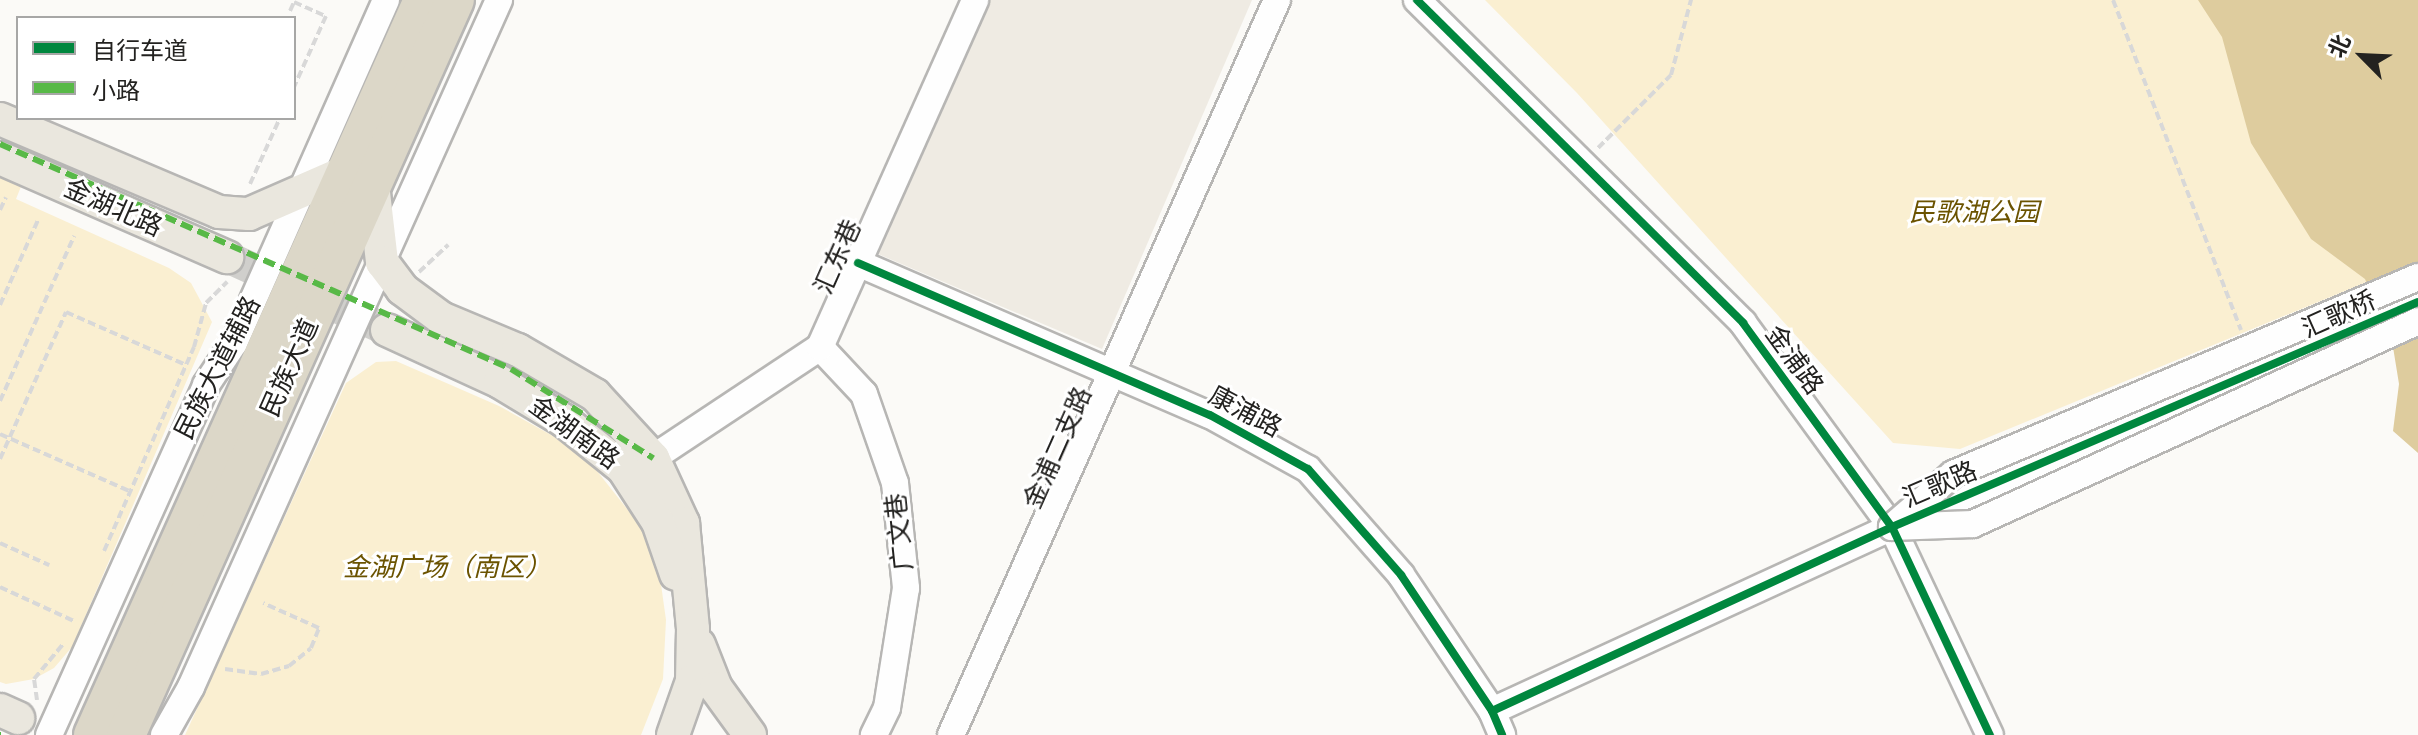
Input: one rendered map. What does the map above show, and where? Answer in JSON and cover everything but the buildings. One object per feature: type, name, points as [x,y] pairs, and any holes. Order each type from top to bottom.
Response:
[{"type":"highway","name":"民族大道","points":[[126,735],[359,178],[423,0]]},
{"type":"highway","name":"民族大道","points":[[93,735],[359,178],[455,0]]},
{"type":"main road","points":[[0,119],[196,206],[249,214],[301,193],[359,178],[382,262],[402,289],[441,318],[518,350],[595,395],[653,458],[683,523],[693,629],[692,681],[673,735]]},
{"type":"main road","name":"金湖北路","points":[[0,158],[228,267]]},
{"type":"main road","name":"金湖南路","points":[[387,330],[500,382],[563,420],[623,468],[658,522],[716,688],[750,735]]},
{"type":"street","name":"民族大道辅路","points":[[49,735],[206,385],[234,343],[386,0]]},
{"type":"street","points":[[164,735],[191,687],[499,0]]},
{"type":"street","name":"汇东巷","points":[[820,347],[975,0]]},
{"type":"street","name":"金浦二支路","points":[[951,735],[1277,0]]},
{"type":"street","name":"金浦路","points":[[1417,0],[1743,323],[1892,527],[1990,735]]},
{"type":"street","name":"康浦路","points":[[858,263],[1210,415],[1308,469],[1401,575],[1497,723]]},
{"type":"street","points":[[1892,527],[1953,474],[2418,277]]},
{"type":"street","name":"汇歌桥","points":[[2275,364],[2418,302]]},
{"type":"street","points":[[1892,527],[1973,524],[2418,321]]},
{"type":"street","points":[[653,458],[820,347]]},
{"type":"street","name":"广文巷","points":[[820,347],[864,394],[895,483],[906,588],[887,708],[874,735]]},
{"type":"street","name":"汇歌路","points":[[1497,723],[1892,527],[2275,364]]},
{"type":"path","points":[[1583,163],[1671,75],[1691,0]]},
{"type":"path","points":[[2113,0],[2243,333]]},
{"type":"path","points":[[290,11],[294,2],[326,16],[296,83]]},
{"type":"path","points":[[249,214],[245,197],[279,120]]},
{"type":"path","points":[[0,210],[6,197]]},
{"type":"path","points":[[0,305],[38,220]]},
{"type":"path","points":[[0,401],[74,236]]},
{"type":"path","points":[[99,563],[186,365],[206,303],[224,289],[228,267]]},
{"type":"path","points":[[0,459],[66,312],[186,365]]},
{"type":"path","points":[[0,434],[130,492]]},
{"type":"path","points":[[0,543],[49,565]]},
{"type":"path","points":[[0,587],[74,621]]},
{"type":"path","points":[[222,669],[261,674],[289,666],[311,648],[319,628],[263,603]]},
{"type":"path","points":[[17,714],[38,703],[34,679],[64,643],[80,606]]},
{"type":"shaded area","points":[[990,0],[1252,0],[1102,349],[878,254]]},
{"type":"shaded area","points":[[2198,0],[2418,0],[2418,453],[2393,431],[2399,384],[2393,347],[2365,279],[2311,239],[2251,143],[2222,37]]},
{"type":"green space","name":"民歌湖公园","points":[[1485,0],[2418,0],[2418,261],[1960,449],[1893,443],[1577,93]]},
{"type":"green space","points":[[0,174],[22,184],[16,199],[169,268],[191,283],[212,322],[72,647],[54,668],[34,679],[6,684],[0,682]]},
{"type":"green space","name":"金湖广场（南区）","points":[[396,361],[499,406],[553,436],[593,466],[643,529],[659,570],[666,620],[663,679],[641,735],[185,735],[346,383],[376,362]]},
{"type":"tunnel","points":[[227,257],[387,330]]},
{"type":"marked path","points":[[0,144],[511,369],[653,458]]},
{"type":"cycle path","points":[[1417,0],[1743,323],[1892,527],[1990,735]]},
{"type":"cycle path","points":[[858,263],[1210,415],[1308,469],[1401,575],[1492,711],[1502,735]]},
{"type":"cycle path","points":[[1492,711],[1892,527],[2418,302]]}]
